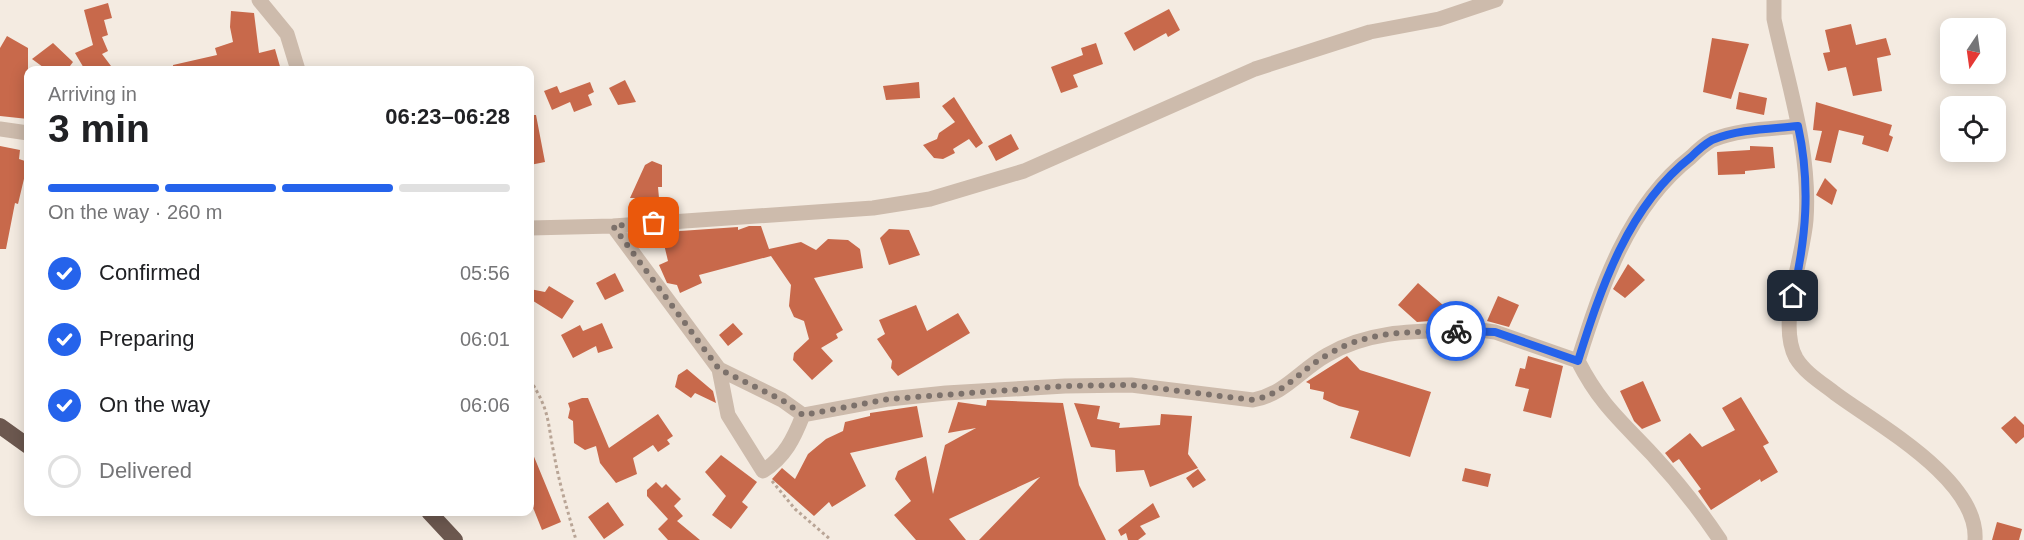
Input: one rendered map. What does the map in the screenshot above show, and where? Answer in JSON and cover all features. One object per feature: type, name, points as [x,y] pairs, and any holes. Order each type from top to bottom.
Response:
[{"type":"highway","points":[[0,426],[24,443]]},
{"type":"highway","points":[[433,516],[455,540]]},
{"type":"street","points":[[259,0],[287,34],[297,66]]},
{"type":"street","points":[[534,228],[613,226],[873,208],[939,197],[1024,171],[1255,69],[1370,32],[1439,19],[1496,0]]},
{"type":"street","points":[[1774,0],[1774,19],[1804,156],[1807,201],[1803,247],[1788,320],[1790,339],[1796,358],[1814,377],[1913,448],[1939,471],[1965,501],[1972,518],[1975,540]]},
{"type":"street","points":[[1578,361],[1613,262],[1639,213],[1676,168],[1710,141],[1740,132],[1798,126]]},
{"type":"street","points":[[0,129],[24,132]]},
{"type":"street","points":[[613,226],[719,369],[728,415],[763,471],[784,453],[795,438],[803,415]]},
{"type":"street","points":[[719,369],[782,400],[803,415],[923,395],[1065,386],[1131,385],[1253,400],[1270,397],[1326,355],[1356,341],[1383,333],[1480,330],[1495,332],[1578,361],[1603,403],[1675,480],[1720,540]]},
{"type":"path","points":[[534,387],[550,421],[553,454],[576,540]]},
{"type":"path","points":[[763,471],[795,509],[831,540]]},
{"type":"building","points":[[108,3],[112,18],[104,20],[108,35],[102,37],[108,51],[102,54],[111,66],[83,66],[75,53],[93,45],[84,10]]},
{"type":"building","points":[[1169,9],[1180,30],[1168,37],[1166,33],[1134,51],[1124,33]]},
{"type":"building","points":[[231,11],[254,13],[259,53],[275,49],[280,66],[173,66],[217,55],[215,48],[233,42],[230,27]]},
{"type":"building","points":[[1851,24],[1856,45],[1886,38],[1891,55],[1877,58],[1882,91],[1853,96],[1846,67],[1828,71],[1823,53],[1830,52],[1825,30]]},
{"type":"building","points":[[7,36],[28,48],[28,66],[24,66],[24,119],[0,116],[0,48]]},
{"type":"building","points":[[1712,38],[1749,44],[1731,99],[1703,92]]},
{"type":"building","points":[[53,43],[73,62],[70,66],[42,66],[32,59]]},
{"type":"building","points":[[1096,43],[1103,64],[1073,75],[1078,87],[1061,93],[1051,67],[1083,55],[1081,48]]},
{"type":"building","points":[[625,80],[636,102],[618,105],[609,88]]},
{"type":"building","points":[[590,82],[594,92],[588,95],[592,105],[574,112],[570,102],[552,110],[544,91],[557,86],[560,93]]},
{"type":"building","points":[[919,82],[920,98],[886,100],[883,86]]},
{"type":"building","points":[[1739,92],[1767,98],[1764,115],[1736,109]]},
{"type":"building","points":[[954,97],[983,143],[976,148],[969,139],[953,149],[955,153],[943,159],[934,158],[923,145],[937,139],[939,133],[955,122],[942,106]]},
{"type":"building","points":[[1816,102],[1892,125],[1889,135],[1893,137],[1888,152],[1862,144],[1864,136],[1839,130],[1831,163],[1815,160],[1822,131],[1813,130]]},
{"type":"building","points":[[534,115],[536,115],[545,162],[534,164]]},
{"type":"building","points":[[1011,134],[1019,149],[996,161],[988,146]]},
{"type":"building","points":[[0,146],[20,150],[19,159],[24,161],[24,179],[18,204],[15,203],[6,249],[0,249]]},
{"type":"building","points":[[1750,146],[1773,147],[1775,168],[1745,171],[1745,174],[1718,175],[1717,152],[1750,150]]},
{"type":"building","points":[[652,161],[662,165],[662,187],[658,187],[659,198],[630,198],[645,165]]},
{"type":"building","points":[[1825,178],[1837,190],[1832,205],[1816,195]]},
{"type":"building","points":[[749,226],[761,226],[769,249],[801,242],[816,250],[828,239],[848,240],[860,249],[863,268],[814,278],[843,330],[836,334],[838,338],[821,348],[833,361],[812,380],[793,360],[794,353],[809,339],[804,321],[794,317],[789,306],[791,285],[771,256],[699,275],[702,283],[680,293],[677,285],[667,283],[659,265],[668,261],[662,236],[680,231],[738,227],[738,230]]},
{"type":"building","points":[[889,229],[909,230],[920,255],[889,265],[880,238]]},
{"type":"building","points":[[1628,264],[1645,280],[1625,298],[1613,289]]},
{"type":"building","points":[[615,273],[624,291],[605,300],[596,283]]},
{"type":"building","points":[[1418,283],[1444,306],[1430,321],[1417,322],[1398,305]]},
{"type":"building","points":[[549,286],[574,301],[562,319],[534,302],[534,290],[545,292]]},
{"type":"building","points":[[1498,296],[1519,305],[1509,327],[1487,321]]},
{"type":"building","points":[[916,305],[927,331],[958,313],[970,333],[898,376],[891,368],[892,361],[877,339],[885,334],[879,320]]},
{"type":"building","points":[[602,323],[613,348],[598,353],[596,346],[573,358],[561,335],[580,325],[583,331]]},
{"type":"building","points":[[733,323],[743,334],[728,346],[719,335]]},
{"type":"building","points":[[1347,356],[1360,370],[1431,392],[1410,457],[1350,438],[1359,411],[1323,399],[1324,392],[1310,389],[1310,384],[1306,382]]},
{"type":"building","points":[[1528,356],[1563,366],[1551,418],[1523,411],[1529,389],[1515,386],[1520,368],[1525,369]]},
{"type":"building","points":[[687,369],[713,391],[716,403],[695,393],[691,398],[675,387],[678,375]]},
{"type":"building","points":[[1643,381],[1661,421],[1642,429],[1634,421],[1620,391]]},
{"type":"building","points":[[1741,397],[1769,443],[1763,446],[1778,472],[1761,482],[1760,479],[1711,510],[1698,491],[1701,489],[1679,459],[1673,463],[1665,453],[1690,433],[1702,447],[1735,430],[1722,408]]},
{"type":"building","points":[[588,398],[609,448],[658,414],[673,436],[667,440],[670,444],[658,452],[653,445],[633,458],[637,474],[616,483],[600,463],[596,446],[585,450],[574,443],[573,421],[568,418],[570,409],[568,403]]},
{"type":"building","points":[[987,400],[1063,403],[1079,485],[1106,540],[979,540],[1040,477],[949,519],[966,540],[916,540],[894,515],[911,501],[895,479],[898,471],[926,456],[933,494],[945,445],[976,428],[948,433],[958,402],[986,406]]},
{"type":"building","points":[[1074,403],[1100,406],[1097,419],[1120,423],[1119,428],[1160,425],[1161,414],[1192,416],[1188,454],[1198,468],[1150,487],[1144,470],[1116,472],[1115,450],[1091,447]]},
{"type":"building","points":[[917,406],[923,437],[850,453],[866,486],[832,507],[829,502],[814,516],[772,479],[782,468],[795,479],[808,454],[826,439],[843,431],[845,422],[870,416],[870,413]]},
{"type":"building","points":[[2015,416],[2024,425],[2024,437],[2016,444],[2001,428]]},
{"type":"building","points":[[721,455],[757,482],[742,502],[748,507],[731,529],[712,515],[726,496],[705,472]]},
{"type":"building","points":[[534,457],[561,522],[542,530],[534,510]]},
{"type":"building","points":[[1465,468],[1491,474],[1488,487],[1462,481]]},
{"type":"building","points":[[1198,469],[1206,480],[1193,488],[1186,478]]},
{"type":"building","points":[[656,482],[662,488],[666,484],[681,499],[674,506],[683,516],[677,521],[700,540],[668,540],[658,529],[668,519],[647,496],[647,490]]},
{"type":"building","points":[[608,502],[624,525],[604,539],[588,517]]},
{"type":"building","points":[[1153,503],[1160,517],[1140,526],[1146,534],[1138,540],[1128,540],[1126,533],[1121,536],[1118,530]]},
{"type":"building","points":[[1997,522],[2022,529],[2019,540],[1992,540]]},
{"type":"way so far","points":[[654,223],[613,226],[654,278],[719,369],[782,400],[803,415],[889,399],[1065,386],[1131,385],[1216,398],[1253,400],[1270,397],[1326,355],[1356,341],[1383,333],[1456,331]]},
{"type":"route","points":[[1456,331],[1495,332],[1578,361],[1613,262],[1639,213],[1676,168],[1710,141],[1740,132],[1798,126],[1804,156],[1807,201],[1803,247],[1793,296]]}]
